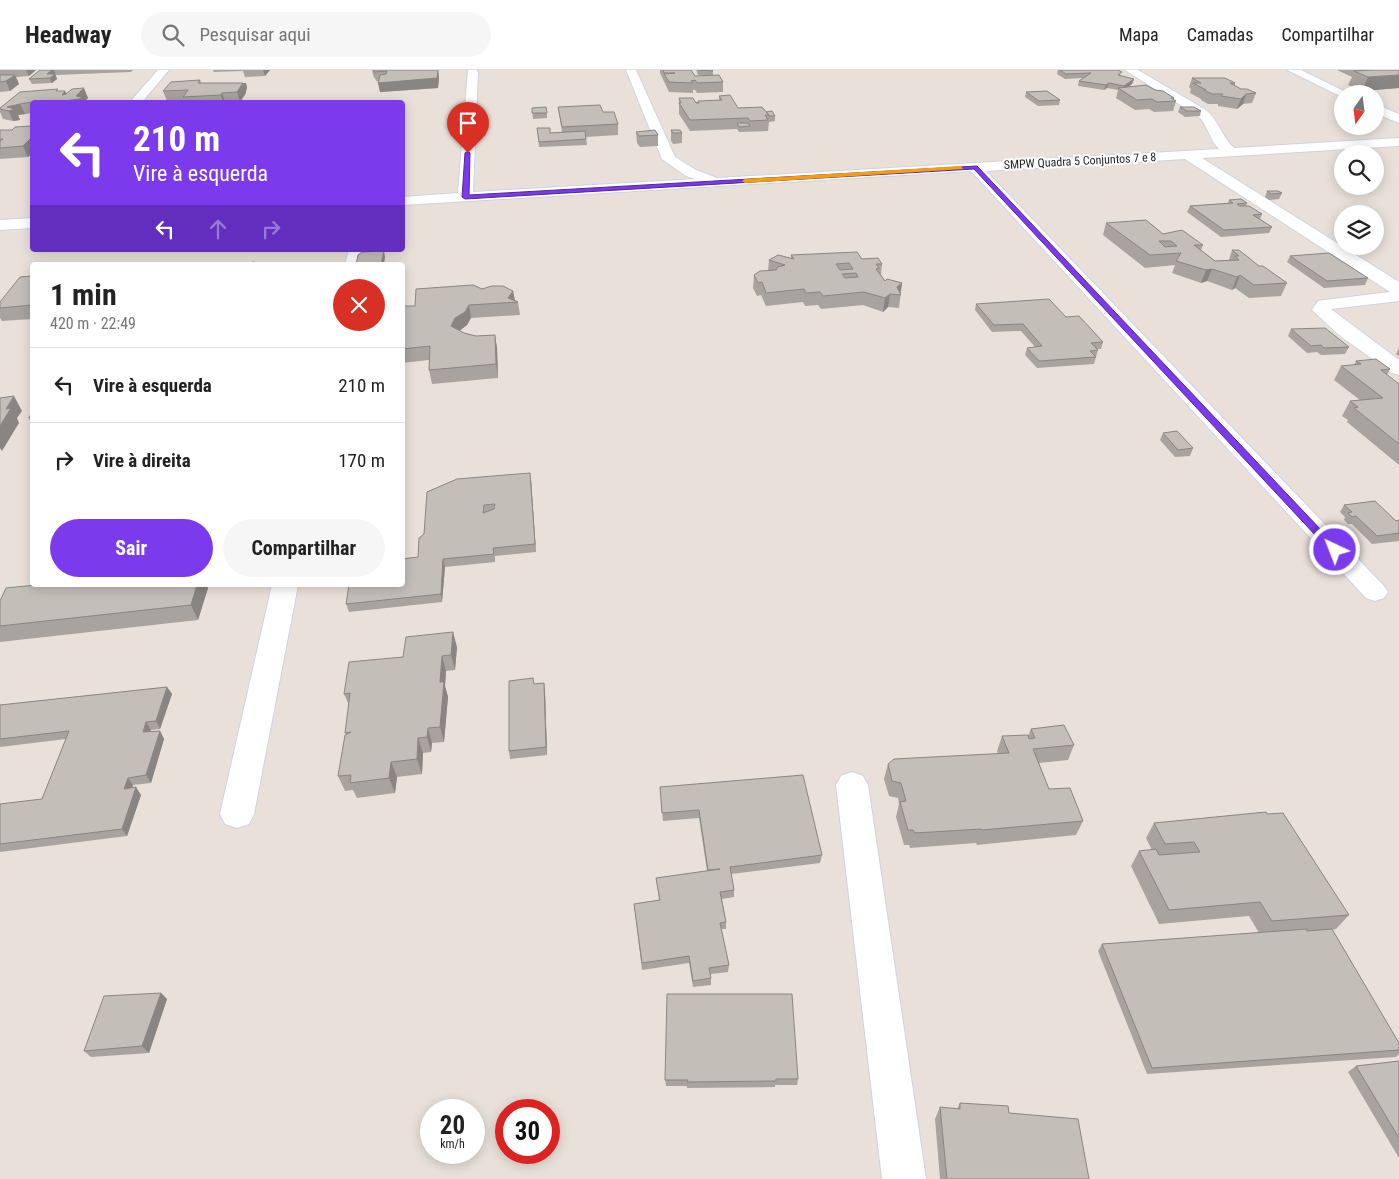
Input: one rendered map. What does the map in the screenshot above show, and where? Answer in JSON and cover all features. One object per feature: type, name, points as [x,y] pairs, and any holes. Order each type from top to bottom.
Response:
[{"type":"street","points":[[138,100],[164,70]]},
{"type":"street","points":[[631,70],[663,167]]},
{"type":"street","points":[[1130,70],[1202,113],[1211,121],[1221,144],[1231,152]]},
{"type":"street","points":[[1292,70],[1334,89]]},
{"type":"street","points":[[465,197],[472,72]]},
{"type":"street","points":[[1384,112],[1399,119]]},
{"type":"street","name":"SMPW Quadra 5 Conjuntos 7 e 8","points":[[405,201],[1399,142]]},
{"type":"street","points":[[1188,155],[1399,290]]},
{"type":"street","points":[[663,167],[691,173],[717,182]]},
{"type":"street","points":[[644,187],[663,167]]},
{"type":"street","points":[[975,167],[1375,592]]},
{"type":"street","points":[[4,225],[30,215]]},
{"type":"street","points":[[4,225],[30,223]]},
{"type":"street","points":[[1399,296],[1324,304],[1321,310],[1346,331],[1399,369]]},
{"type":"street","points":[[237,814],[285,587]]},
{"type":"street","points":[[852,785],[904,1179]]},
{"type":"building","points":[[40,70],[52,70],[47,74],[55,74],[50,78],[29,79]]},
{"type":"building","points":[[374,70],[438,70],[437,78],[378,83],[380,75],[386,74],[387,71],[374,72]]},
{"type":"building","points":[[663,70],[691,70],[695,76],[719,75],[723,82],[697,83],[695,80],[691,81],[693,83],[669,82],[664,74],[675,73],[664,73]]},
{"type":"building","points":[[1060,70],[1118,70],[1122,72],[1118,75],[1134,79],[1124,86],[1109,83],[1106,85],[1079,81],[1091,73],[1066,74]]},
{"type":"building","points":[[1399,70],[1399,75],[1368,77],[1354,71]]},
{"type":"building","points":[[0,75],[15,75],[6,81],[0,82]]},
{"type":"building","points":[[1192,78],[1225,78],[1235,83],[1230,83],[1241,89],[1247,89],[1256,93],[1246,94],[1241,99],[1221,96],[1223,94],[1212,94],[1193,83],[1201,83]]},
{"type":"building","points":[[200,80],[198,83],[243,83],[237,92],[222,93],[221,95],[183,97],[188,90],[163,91],[171,82]]},
{"type":"building","points":[[1146,85],[1155,90],[1163,91],[1176,101],[1137,100],[1118,88]]},
{"type":"building","points":[[84,88],[76,96],[85,98],[72,100],[30,100],[30,102],[7,107],[15,109],[9,111],[0,109],[20,92],[58,89],[56,91],[65,91],[62,95],[72,89]]},
{"type":"building","points":[[1047,91],[1060,100],[1039,101],[1026,92]]},
{"type":"building","points":[[730,95],[738,108],[762,107],[769,115],[765,115],[768,120],[750,121],[748,118],[690,120],[679,103],[681,103],[679,98],[693,98],[696,103],[699,103],[698,101],[722,100],[719,96]]},
{"type":"building","points":[[600,105],[603,112],[614,112],[618,124],[562,127],[558,107]]},
{"type":"building","points":[[546,107],[547,113],[532,113],[532,108]]},
{"type":"building","points":[[1180,107],[1194,107],[1201,111],[1187,111]]},
{"type":"building","points":[[772,111],[775,116],[769,116],[766,112]]},
{"type":"building","points":[[737,123],[748,123],[750,126],[739,127]]},
{"type":"building","points":[[30,126],[30,139],[23,146],[0,148],[0,141],[3,139],[0,139],[0,130],[12,130],[15,127]]},
{"type":"building","points":[[537,128],[550,128],[550,133],[585,131],[586,139],[539,142]]},
{"type":"building","points":[[655,130],[658,135],[639,136],[636,132]]},
{"type":"building","points":[[671,130],[680,130],[682,133],[673,133]]},
{"type":"building","points":[[1267,191],[1278,191],[1282,193],[1271,194]]},
{"type":"building","points":[[1241,199],[1247,203],[1237,204],[1249,206],[1262,214],[1253,215],[1272,227],[1224,230],[1190,206],[1233,203],[1229,200]]},
{"type":"building","points":[[1146,220],[1163,234],[1182,230],[1203,245],[1194,245],[1215,261],[1239,260],[1235,256],[1239,256],[1232,250],[1239,250],[1259,266],[1263,266],[1287,283],[1254,285],[1240,275],[1237,277],[1176,261],[1181,253],[1150,255],[1106,223]],"holes":[[[1159,241],[1171,241],[1177,246],[1165,247]]]},
{"type":"building","points":[[362,252],[384,252],[382,262],[357,262],[358,255]]},
{"type":"building","points":[[857,252],[862,259],[878,258],[882,264],[876,264],[879,268],[876,269],[885,281],[887,279],[902,283],[897,287],[901,295],[890,294],[885,298],[864,292],[823,296],[820,292],[806,293],[804,289],[766,293],[762,282],[758,283],[754,275],[760,271],[776,270],[778,267],[785,265],[769,260],[778,255],[794,259],[791,255]],"holes":[[[849,263],[853,269],[840,270],[836,264]],[[856,273],[858,277],[845,278],[842,274]]]},
{"type":"building","points":[[1329,253],[1368,278],[1327,281],[1290,256]]},
{"type":"building","points":[[30,276],[30,305],[0,308],[0,302],[20,277]]},
{"type":"building","points":[[473,285],[482,289],[492,286],[503,286],[513,291],[508,298],[518,302],[469,305],[465,312],[455,318],[451,326],[464,333],[476,336],[495,335],[496,364],[429,370],[430,346],[405,349],[405,306],[415,306],[416,289]]},
{"type":"building","points":[[1049,299],[1066,317],[1079,316],[1103,342],[1091,343],[1098,350],[1090,351],[1096,357],[1039,361],[1027,348],[1042,346],[1023,324],[994,325],[976,304]]},
{"type":"building","points":[[1325,328],[1349,347],[1324,348],[1321,345],[1311,346],[1291,329]]},
{"type":"building","points":[[1376,359],[1390,369],[1381,370],[1399,384],[1399,444],[1354,408],[1358,407],[1350,401],[1383,398],[1341,366],[1361,364],[1356,361]]},
{"type":"building","points":[[14,396],[6,409],[11,408],[0,426],[0,398]]},
{"type":"building","points":[[1177,431],[1193,448],[1178,450],[1163,433]]},
{"type":"building","points":[[530,473],[535,544],[493,548],[494,554],[443,559],[441,594],[346,604],[349,587],[405,587],[405,559],[418,557],[419,538],[424,534],[427,492],[457,479]],"holes":[[[495,504],[494,509],[483,513],[484,505]]]},
{"type":"building","points":[[1375,501],[1396,521],[1399,520],[1399,533],[1377,536],[1356,516],[1352,517],[1348,513],[1352,512],[1344,505]]},
{"type":"building","points":[[30,586],[196,587],[191,605],[0,626],[0,601],[6,588]]},
{"type":"building","points":[[453,632],[451,655],[442,656],[440,682],[444,682],[440,727],[428,728],[427,737],[418,738],[417,759],[391,762],[389,778],[350,783],[351,775],[338,776],[345,735],[351,732],[345,733],[350,693],[344,694],[349,662],[403,657],[406,637]]},
{"type":"building","points":[[533,678],[534,684],[544,683],[546,747],[509,751],[509,681]]},
{"type":"building","points":[[167,687],[156,721],[146,722],[143,732],[160,731],[146,775],[128,778],[124,789],[136,787],[122,829],[0,844],[0,804],[42,799],[69,731],[0,739],[0,705]]},
{"type":"building","points":[[1064,725],[1074,745],[1033,749],[1049,789],[1070,788],[1083,821],[982,830],[915,833],[913,830],[908,830],[900,802],[906,801],[901,783],[892,781],[888,764],[894,759],[1009,753],[1002,736],[1028,735],[1029,739],[1035,738],[1031,729]]},
{"type":"building","points":[[803,775],[822,855],[730,867],[734,890],[720,892],[726,922],[720,923],[729,965],[709,968],[711,978],[693,981],[689,956],[642,963],[634,904],[660,900],[656,878],[720,869],[708,870],[699,810],[662,813],[660,787]]},
{"type":"building","points":[[1266,812],[1267,814],[1283,813],[1349,915],[1272,921],[1260,902],[1169,910],[1139,851],[1156,849],[1159,855],[1200,852],[1194,842],[1165,844],[1154,823]]},
{"type":"building","points":[[1307,929],[1307,931],[1332,929],[1399,1043],[1399,1050],[1152,1068],[1102,944]]},
{"type":"building","points":[[161,993],[142,1046],[84,1051],[104,996]]},
{"type":"building","points":[[667,994],[792,994],[798,1079],[687,1082],[688,1080],[665,1080]]},
{"type":"building","points":[[1399,1061],[1399,1138],[1356,1066]]},
{"type":"building","points":[[960,1103],[1008,1106],[1009,1113],[1078,1119],[1089,1179],[947,1179],[940,1107],[960,1109]]},
{"type":"slow traffic","points":[[745,181],[961,168]]},
{"type":"route","points":[[468,153],[465,197],[975,167],[1335,550]]}]
